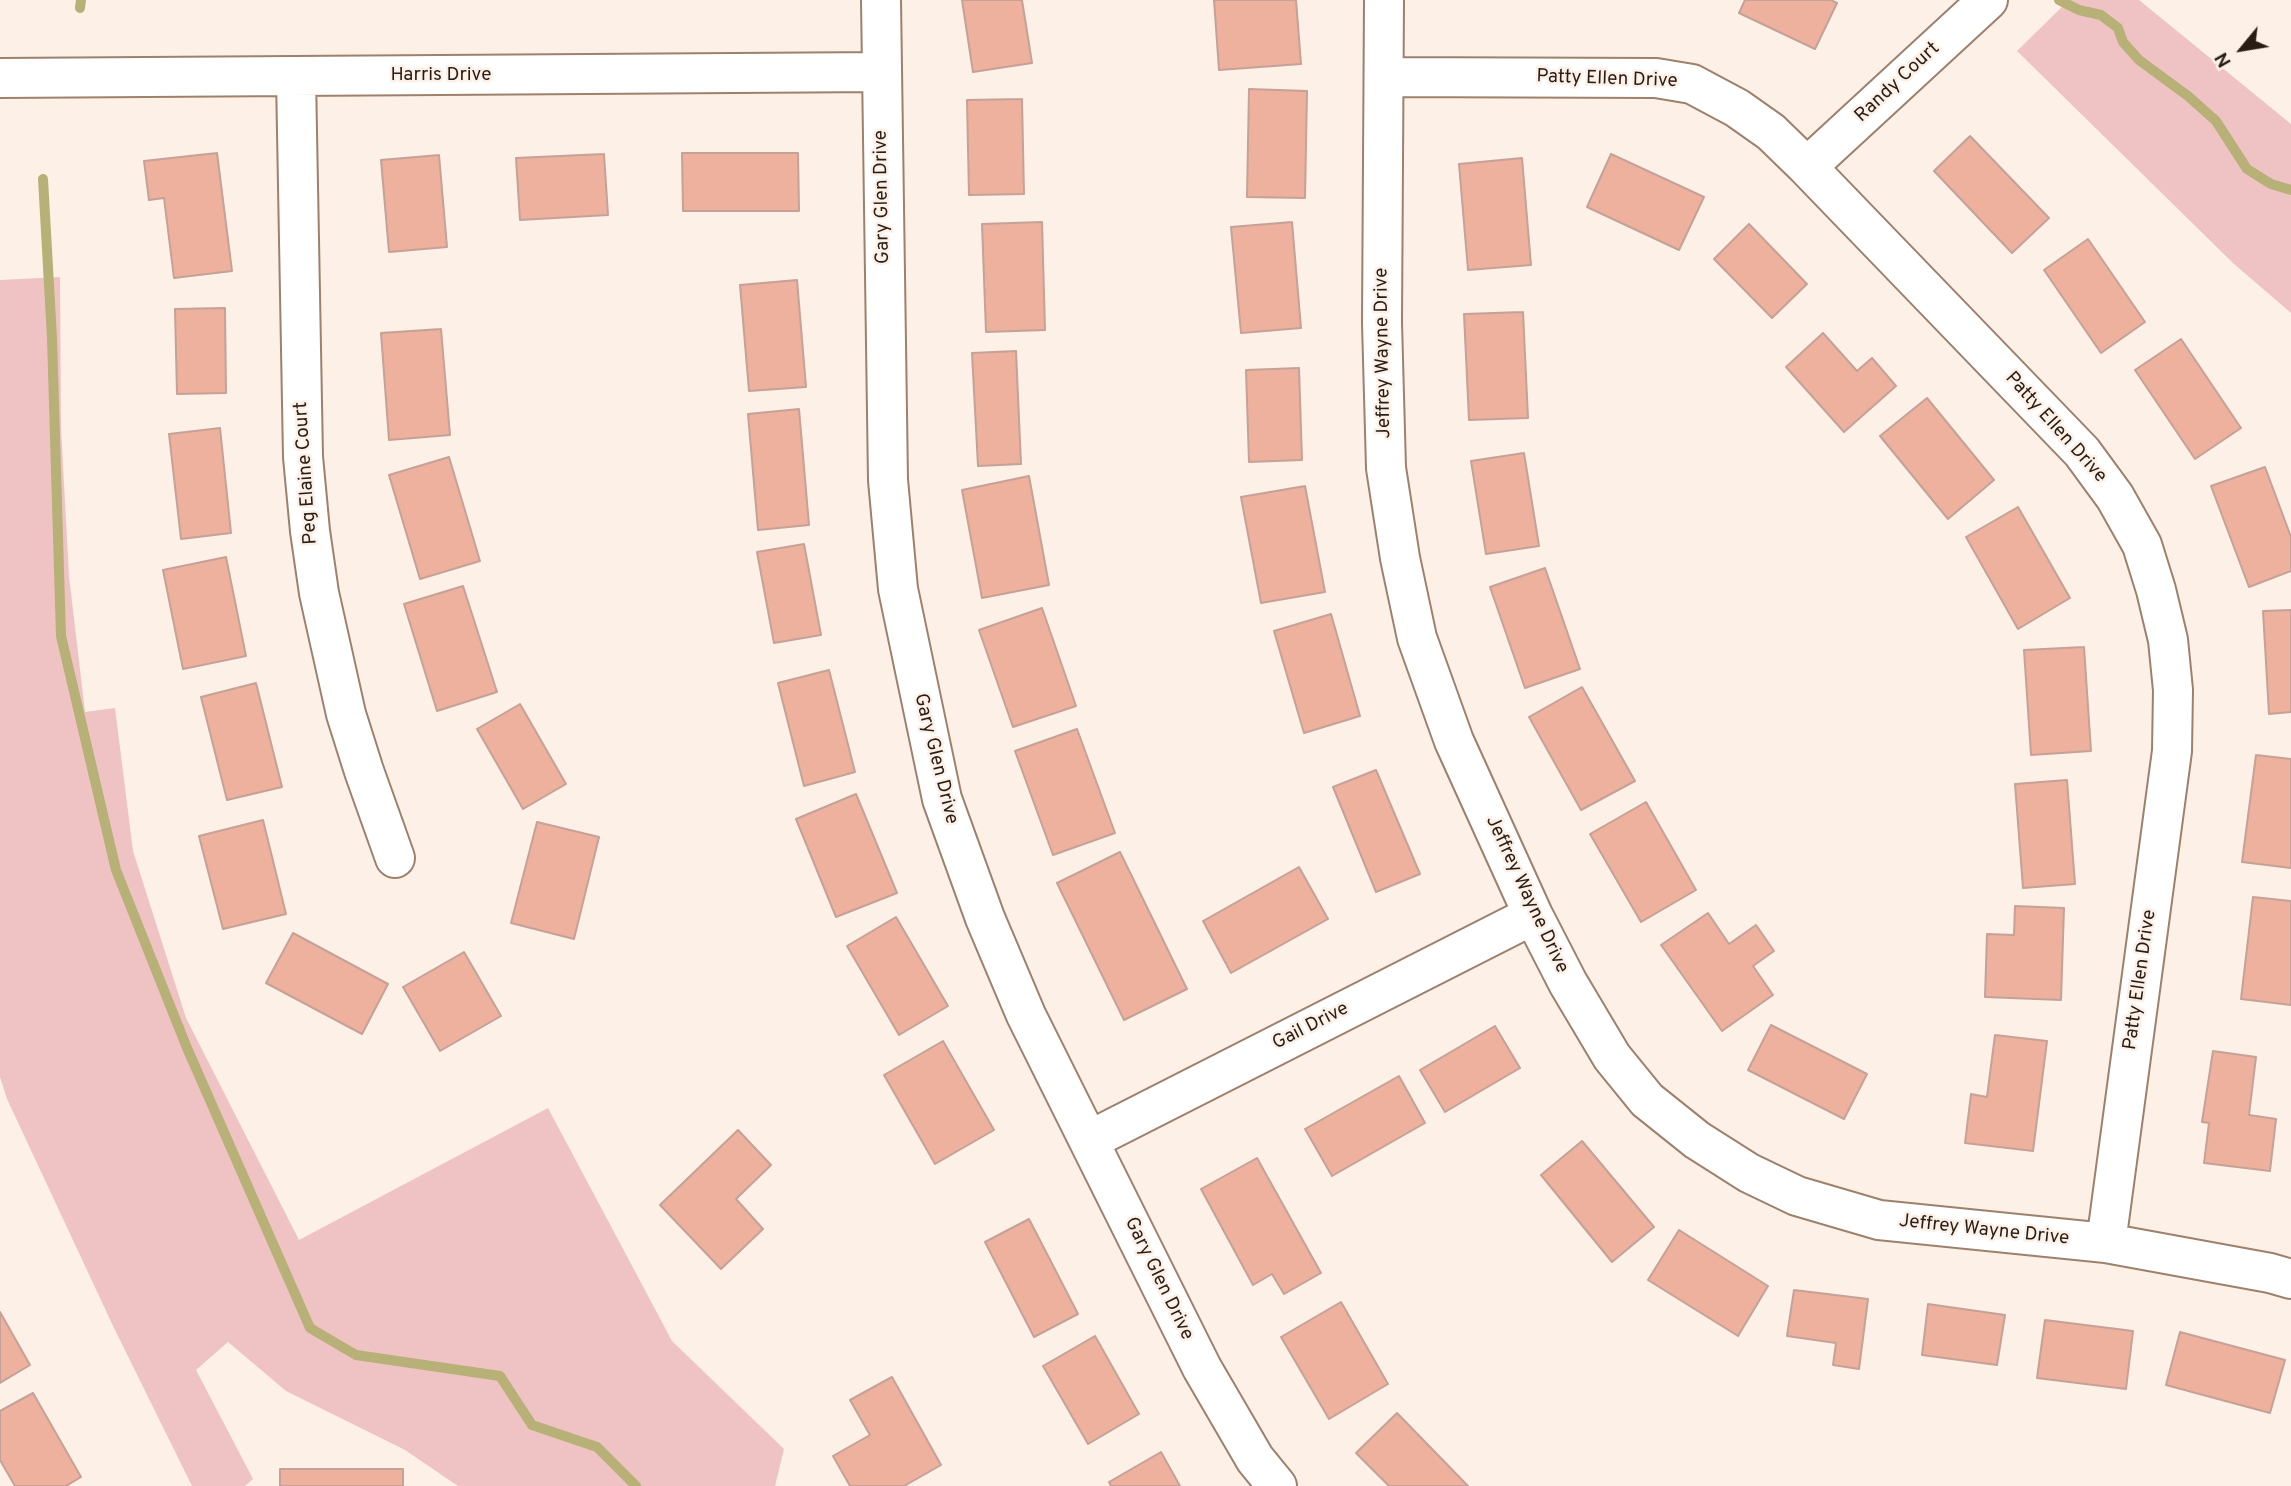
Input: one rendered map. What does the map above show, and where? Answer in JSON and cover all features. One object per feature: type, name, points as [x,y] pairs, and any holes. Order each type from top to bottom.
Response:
[{"type":"street","name":"Gary Glen Drive","points":[[881,0],[888,480],[898,589],[942,799],[985,918],[1026,1015],[1202,1368],[1255,1460],[1277,1486]]},
{"type":"street","name":"Jeffrey Wayne Drive","points":[[1384,0],[1382,323],[1386,468],[1400,558],[1417,638],[1454,741],[1533,915],[1568,984],[1612,1057],[1647,1100],[1697,1140],[1749,1173],[1797,1196],[1879,1220],[2106,1243],[2291,1279]]},
{"type":"street","name":"Randy Court","points":[[1807,167],[1989,0]]},
{"type":"street","name":"Harris Drive","points":[[0,78],[881,72]]},
{"type":"street","name":"Peg Elaine Court","points":[[296,77],[303,457],[310,531],[319,593],[346,714],[395,858]]},
{"type":"street","name":"Patty Ellen Drive","points":[[1384,77],[1656,78],[1692,84],[1737,108],[1771,132],[1807,167],[2082,452],[2116,497],[2142,545],[2156,590],[2168,640],[2173,690],[2172,751],[2106,1243]]},
{"type":"street","name":"Gail Drive","points":[[1090,1140],[1533,915]]},
{"type":"shaded area","points":[[2069,0],[2139,0],[2291,124],[2291,313],[2234,264],[2017,51]]},
{"type":"shaded area","points":[[60,277],[61,428],[69,576],[85,712],[115,708],[133,851],[186,1018],[299,1240],[548,1108],[672,1341],[784,1449],[775,1486],[458,1486],[405,1450],[286,1391],[228,1342],[196,1370],[253,1479],[245,1486],[192,1486],[114,1328],[7,1099],[0,1077],[0,280]]},
{"type":"building","points":[[962,0],[1022,0],[1032,63],[973,72]]},
{"type":"building","points":[[1214,0],[1296,0],[1301,64],[1219,70]]},
{"type":"building","points":[[1745,0],[1831,0],[1837,3],[1815,49],[1739,13]]},
{"type":"building","points":[[1249,89],[1307,91],[1305,198],[1247,197]]},
{"type":"building","points":[[1022,99],[1024,194],[969,195],[967,100]]},
{"type":"building","points":[[1970,136],[2049,218],[2012,253],[1934,171]]},
{"type":"building","points":[[217,153],[232,271],[174,278],[164,198],[149,200],[144,161]]},
{"type":"building","points":[[682,153],[798,153],[799,211],[683,211]]},
{"type":"building","points":[[604,154],[608,215],[520,220],[516,158]]},
{"type":"building","points":[[1611,154],[1704,197],[1679,250],[1587,207]]},
{"type":"building","points":[[439,155],[447,247],[389,252],[381,160]]},
{"type":"building","points":[[1522,158],[1531,265],[1468,270],[1459,164]]},
{"type":"building","points":[[1042,222],[1045,330],[986,332],[982,224]]},
{"type":"building","points":[[1292,222],[1301,328],[1241,333],[1231,227]]},
{"type":"building","points":[[1749,224],[1807,284],[1772,318],[1714,259]]},
{"type":"building","points":[[2088,239],[2145,322],[2101,353],[2044,270]]},
{"type":"building","points":[[797,280],[806,387],[749,391],[740,285]]},
{"type":"building","points":[[225,308],[226,393],[177,394],[175,309]]},
{"type":"building","points":[[1523,312],[1528,418],[1469,420],[1464,314]]},
{"type":"building","points":[[441,329],[450,435],[389,440],[381,333]]},
{"type":"building","points":[[1823,333],[1857,371],[1872,358],[1896,386],[1844,432],[1786,367]]},
{"type":"building","points":[[2181,339],[2241,428],[2195,459],[2135,370]]},
{"type":"building","points":[[1016,351],[1021,464],[978,466],[972,353]]},
{"type":"building","points":[[1299,368],[1302,460],[1249,462],[1246,370]]},
{"type":"building","points":[[1927,398],[1994,480],[1948,519],[1880,436]]},
{"type":"building","points":[[799,409],[809,525],[758,530],[748,414]]},
{"type":"building","points":[[220,428],[231,533],[181,539],[169,434]]},
{"type":"building","points":[[1524,453],[1539,546],[1486,554],[1471,461]]},
{"type":"building","points":[[449,457],[480,561],[420,579],[389,475]]},
{"type":"building","points":[[2265,467],[2291,537],[2291,571],[2249,587],[2211,486]]},
{"type":"building","points":[[1029,476],[1049,585],[982,598],[962,490]]},
{"type":"building","points":[[1305,486],[1325,592],[1261,603],[1241,497]]},
{"type":"building","points":[[2018,507],[2070,598],[2018,629],[1966,537]]},
{"type":"building","points":[[804,544],[821,635],[774,643],[757,552]]},
{"type":"building","points":[[226,557],[246,656],[183,669],[163,570]]},
{"type":"building","points":[[1545,568],[1580,669],[1525,688],[1490,587]]},
{"type":"building","points":[[463,586],[497,692],[437,711],[404,604]]},
{"type":"building","points":[[1042,608],[1076,706],[1013,727],[979,630]]},
{"type":"building","points":[[2291,610],[2291,712],[2269,714],[2263,611]]},
{"type":"building","points":[[1331,614],[1360,716],[1304,733],[1274,631]]},
{"type":"building","points":[[2084,647],[2091,751],[2031,755],[2024,650]]},
{"type":"building","points":[[829,670],[855,772],[804,786],[778,683]]},
{"type":"building","points":[[256,683],[282,787],[227,800],[201,697]]},
{"type":"building","points":[[1582,687],[1635,781],[1581,810],[1529,717]]},
{"type":"building","points":[[520,704],[566,784],[523,809],[477,729]]},
{"type":"building","points":[[1077,729],[1115,833],[1053,855],[1015,751]]},
{"type":"building","points":[[2256,755],[2291,759],[2291,868],[2242,862]]},
{"type":"building","points":[[1376,770],[1420,874],[1376,892],[1333,787]]},
{"type":"building","points":[[2067,780],[2075,884],[2023,888],[2015,784]]},
{"type":"building","points":[[856,794],[897,893],[836,917],[796,819]]},
{"type":"building","points":[[1646,802],[1696,890],[1641,922],[1590,834]]},
{"type":"building","points":[[263,820],[286,914],[223,929],[199,836]]},
{"type":"building","points":[[537,822],[599,837],[574,939],[511,923]]},
{"type":"building","points":[[1120,852],[1187,989],[1124,1020],[1057,883]]},
{"type":"building","points":[[1299,867],[1328,919],[1231,973],[1203,921]]},
{"type":"building","points":[[2253,897],[2291,901],[2291,1005],[2241,999]]},
{"type":"building","points":[[2015,906],[2064,908],[2061,1000],[1985,997],[1987,934],[2014,935]]},
{"type":"building","points":[[1708,913],[1729,944],[1756,925],[1774,951],[1753,966],[1773,995],[1722,1031],[1661,945]]},
{"type":"building","points":[[896,917],[948,1006],[899,1035],[847,946]]},
{"type":"building","points":[[293,933],[388,984],[362,1034],[266,983]]},
{"type":"building","points":[[464,952],[501,1016],[440,1051],[403,987]]},
{"type":"building","points":[[1771,1025],[1867,1074],[1844,1119],[1748,1070]]},
{"type":"building","points":[[1495,1026],[1520,1068],[1445,1112],[1420,1070]]},
{"type":"building","points":[[1995,1035],[2047,1041],[2033,1151],[1965,1143],[1971,1094],[1987,1097]]},
{"type":"building","points":[[943,1041],[994,1130],[935,1164],[884,1075]]},
{"type":"building","points":[[2213,1051],[2256,1057],[2249,1115],[2276,1119],[2270,1171],[2204,1163],[2209,1123],[2202,1122]]},
{"type":"building","points":[[1399,1076],[1425,1123],[1332,1176],[1305,1129]]},
{"type":"building","points":[[738,1130],[771,1165],[736,1199],[763,1229],[721,1269],[660,1205]]},
{"type":"building","points":[[1582,1141],[1654,1227],[1612,1262],[1541,1175]]},
{"type":"building","points":[[1257,1158],[1321,1273],[1284,1294],[1272,1274],[1253,1285],[1201,1189]]},
{"type":"building","points":[[1029,1219],[1078,1314],[1034,1337],[985,1242]]},
{"type":"building","points":[[1679,1230],[1768,1286],[1738,1336],[1648,1280]]},
{"type":"building","points":[[1794,1290],[1868,1299],[1859,1369],[1833,1365],[1836,1343],[1787,1336]]},
{"type":"building","points":[[1341,1302],[1388,1384],[1329,1419],[1281,1337]]},
{"type":"building","points":[[1928,1304],[2005,1315],[1997,1365],[1922,1355]]},
{"type":"building","points":[[0,1312],[30,1365],[0,1383]]},
{"type":"building","points":[[2045,1320],[2133,1331],[2126,1389],[2037,1378]]},
{"type":"building","points":[[2180,1332],[2285,1360],[2270,1413],[2166,1385]]},
{"type":"building","points":[[1095,1336],[1139,1414],[1088,1444],[1043,1366]]},
{"type":"building","points":[[892,1377],[941,1465],[904,1486],[850,1486],[833,1456],[870,1435],[850,1400]]},
{"type":"building","points":[[33,1393],[81,1477],[66,1486],[15,1486],[0,1460],[0,1411]]},
{"type":"building","points":[[1397,1413],[1468,1486],[1389,1486],[1356,1453]]},
{"type":"building","points":[[1161,1452],[1180,1486],[1111,1486],[1109,1482]]},
{"type":"building","points":[[280,1469],[403,1469],[403,1486],[280,1486]]},
{"type":"waterway","points":[[80,8],[81,0]]},
{"type":"waterway","points":[[2059,0],[2079,10],[2101,15],[2118,28],[2123,42],[2139,60],[2188,96],[2216,121],[2247,169],[2271,184],[2291,190]]},
{"type":"waterway","points":[[43,179],[52,338],[61,636],[116,870],[187,1048],[310,1328],[356,1355],[500,1376],[532,1425],[597,1447],[636,1486]]}]
